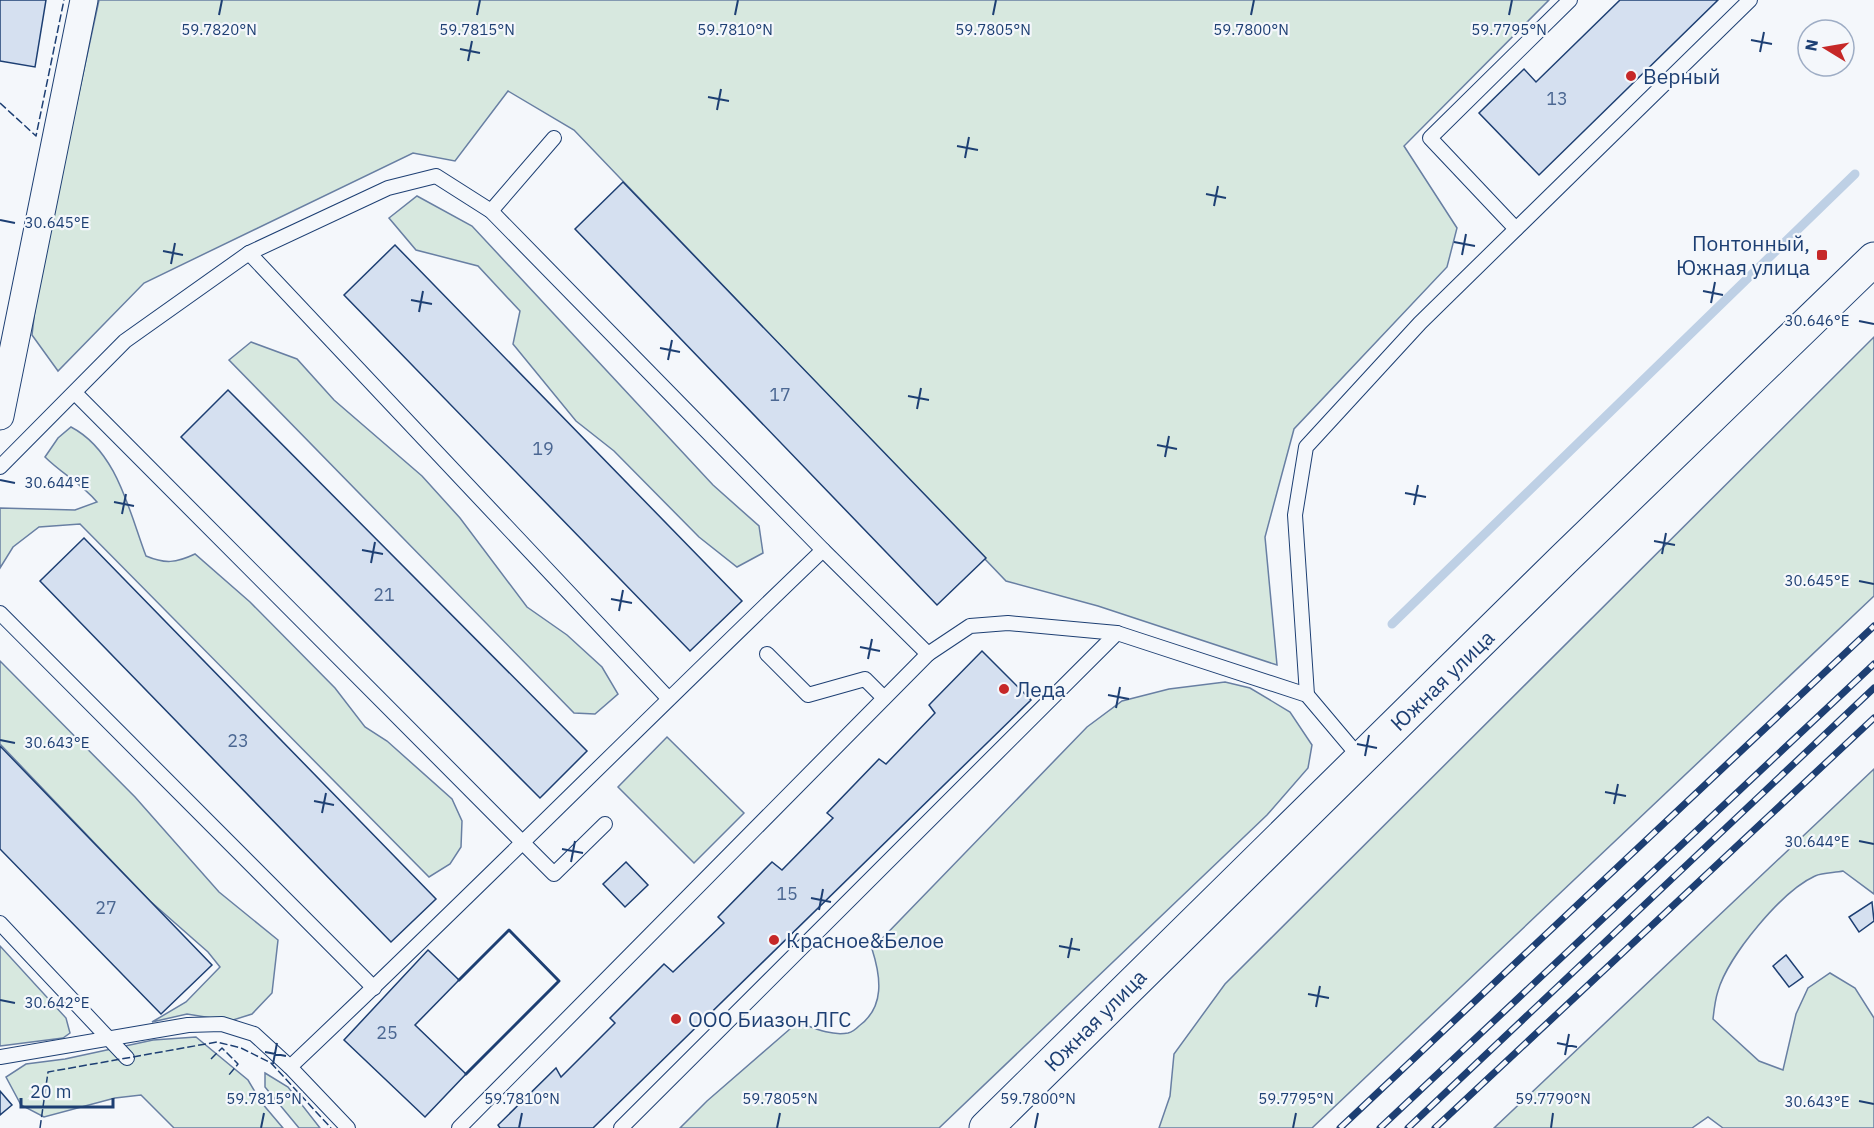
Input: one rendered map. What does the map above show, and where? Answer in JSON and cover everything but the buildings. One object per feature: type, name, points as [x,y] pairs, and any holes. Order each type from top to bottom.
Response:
[{"type":"main road","name":"Южная улица","points":[[986,1128],[1874,259]]},
{"type":"street","points":[[0,416],[84,0]]},
{"type":"lane","points":[[1516,229],[1430,138],[1570,0]]},
{"type":"lane","points":[[1307,695],[1295,515],[1306,447],[1420,323],[1750,0]]},
{"type":"lane","points":[[491,211],[554,138]]},
{"type":"lane","points":[[0,467],[125,341],[249,253],[388,188],[436,176],[491,211],[928,654]]},
{"type":"lane","points":[[249,253],[668,698]]},
{"type":"lane","points":[[75,393],[554,874],[605,824]]},
{"type":"lane","points":[[290,1067],[524,843],[668,698],[823,550]]},
{"type":"lane","points":[[0,613],[374,988]]},
{"type":"lane","points":[[459,1128],[928,654],[970,626],[1008,623],[1117,633],[1307,695],[1361,759]]},
{"type":"lane","points":[[621,1128],[1117,633]]},
{"type":"lane","points":[[767,654],[808,694],[865,679],[884,698]]},
{"type":"lane","points":[[0,922],[128,1058]]},
{"type":"lane","points":[[0,1057],[188,1025],[222,1024],[254,1034],[290,1067],[348,1128]]},
{"type":"shaded area","points":[[99,0],[1549,0],[1404,146],[1457,228],[1447,267],[1294,429],[1265,537],[1277,665],[1098,606],[1006,581],[574,130],[508,91],[455,161],[413,153],[144,283],[58,371],[32,335],[38,282]]},
{"type":"shaded area","points":[[417,196],[472,226],[713,485],[759,526],[763,553],[737,567],[699,537],[614,451],[576,421],[513,344],[520,311],[478,266],[416,250],[389,218]]},
{"type":"shaded area","points":[[1874,337],[1874,596],[1312,1128],[1159,1128],[1170,1096],[1174,1054],[1225,984]]},
{"type":"shaded area","points":[[251,342],[297,359],[334,400],[422,476],[460,518],[527,607],[567,635],[602,667],[618,694],[595,714],[574,713],[229,360]]},
{"type":"shaded area","points":[[71,427],[100,451],[110,466],[127,502],[146,556],[170,561],[195,554],[250,602],[335,688],[365,727],[387,741],[452,799],[462,821],[461,847],[450,864],[429,877],[80,524],[39,527],[13,547],[0,568],[0,508],[75,510],[97,502],[45,457],[58,438]]},
{"type":"shaded area","points":[[0,661],[135,797],[219,892],[278,940],[272,993],[252,1014],[230,1021],[187,1014],[152,1022],[186,1002],[220,967],[208,952],[150,901],[0,744]]},
{"type":"shaded area","points":[[1225,682],[1250,688],[1290,712],[1312,745],[1308,768],[1267,815],[939,1128],[680,1128],[707,1101],[798,1022],[822,1031],[841,1034],[857,1028],[873,1010],[879,991],[872,949],[1087,727],[1122,701],[1169,689]]},
{"type":"shaded area","points":[[667,737],[744,813],[694,863],[618,787]]},
{"type":"shaded area","points":[[1874,769],[1874,894],[1843,871],[1818,875],[1787,895],[1758,926],[1733,960],[1718,991],[1713,1019],[1759,1061],[1783,1070],[1796,1014],[1808,988],[1830,973],[1855,988],[1874,1018],[1874,1128],[1723,1128],[1708,1117],[1692,1128],[1494,1128]]},
{"type":"shaded area","points":[[0,946],[66,1018],[70,1033],[63,1038],[0,1046]]},
{"type":"shaded area","points":[[196,1037],[248,1080],[261,1102],[283,1128],[174,1128],[141,1095],[115,1098],[44,1117],[21,1105],[6,1077],[26,1064],[65,1059],[153,1040]]},
{"type":"shaded area","points":[[265,1073],[288,1087],[320,1128],[299,1128],[265,1087]]},
{"type":"waterway","points":[[1392,624],[1855,174]]},
{"type":"railway","points":[[1340,1128],[1874,626]]},
{"type":"railway","points":[[1380,1128],[1874,664]]},
{"type":"railway","points":[[1408,1128],[1874,688]]},
{"type":"railway","points":[[1435,1128],[1874,718]]},
{"type":"fence","points":[[0,103],[36,136],[64,0]]},
{"type":"fence","points":[[40,1128],[48,1072],[217,1042],[241,1048],[271,1063],[331,1128]]},
{"type":"fence","points":[[211,1059],[222,1048],[238,1064],[228,1076]]},
{"type":"wall","points":[[459,980],[509,930],[559,981],[466,1074]]},
{"type":"place","name":"Верный","points":[[1631,76]]},
{"type":"place","name":"Понтонный, Южная улица","points":[[1822,255]]},
{"type":"place","name":"Леда","points":[[1004,689]]},
{"type":"place","name":"Красное&Белое","points":[[774,940]]},
{"type":"place","name":"ООО Биазон ЛГС","points":[[676,1019]]}]
